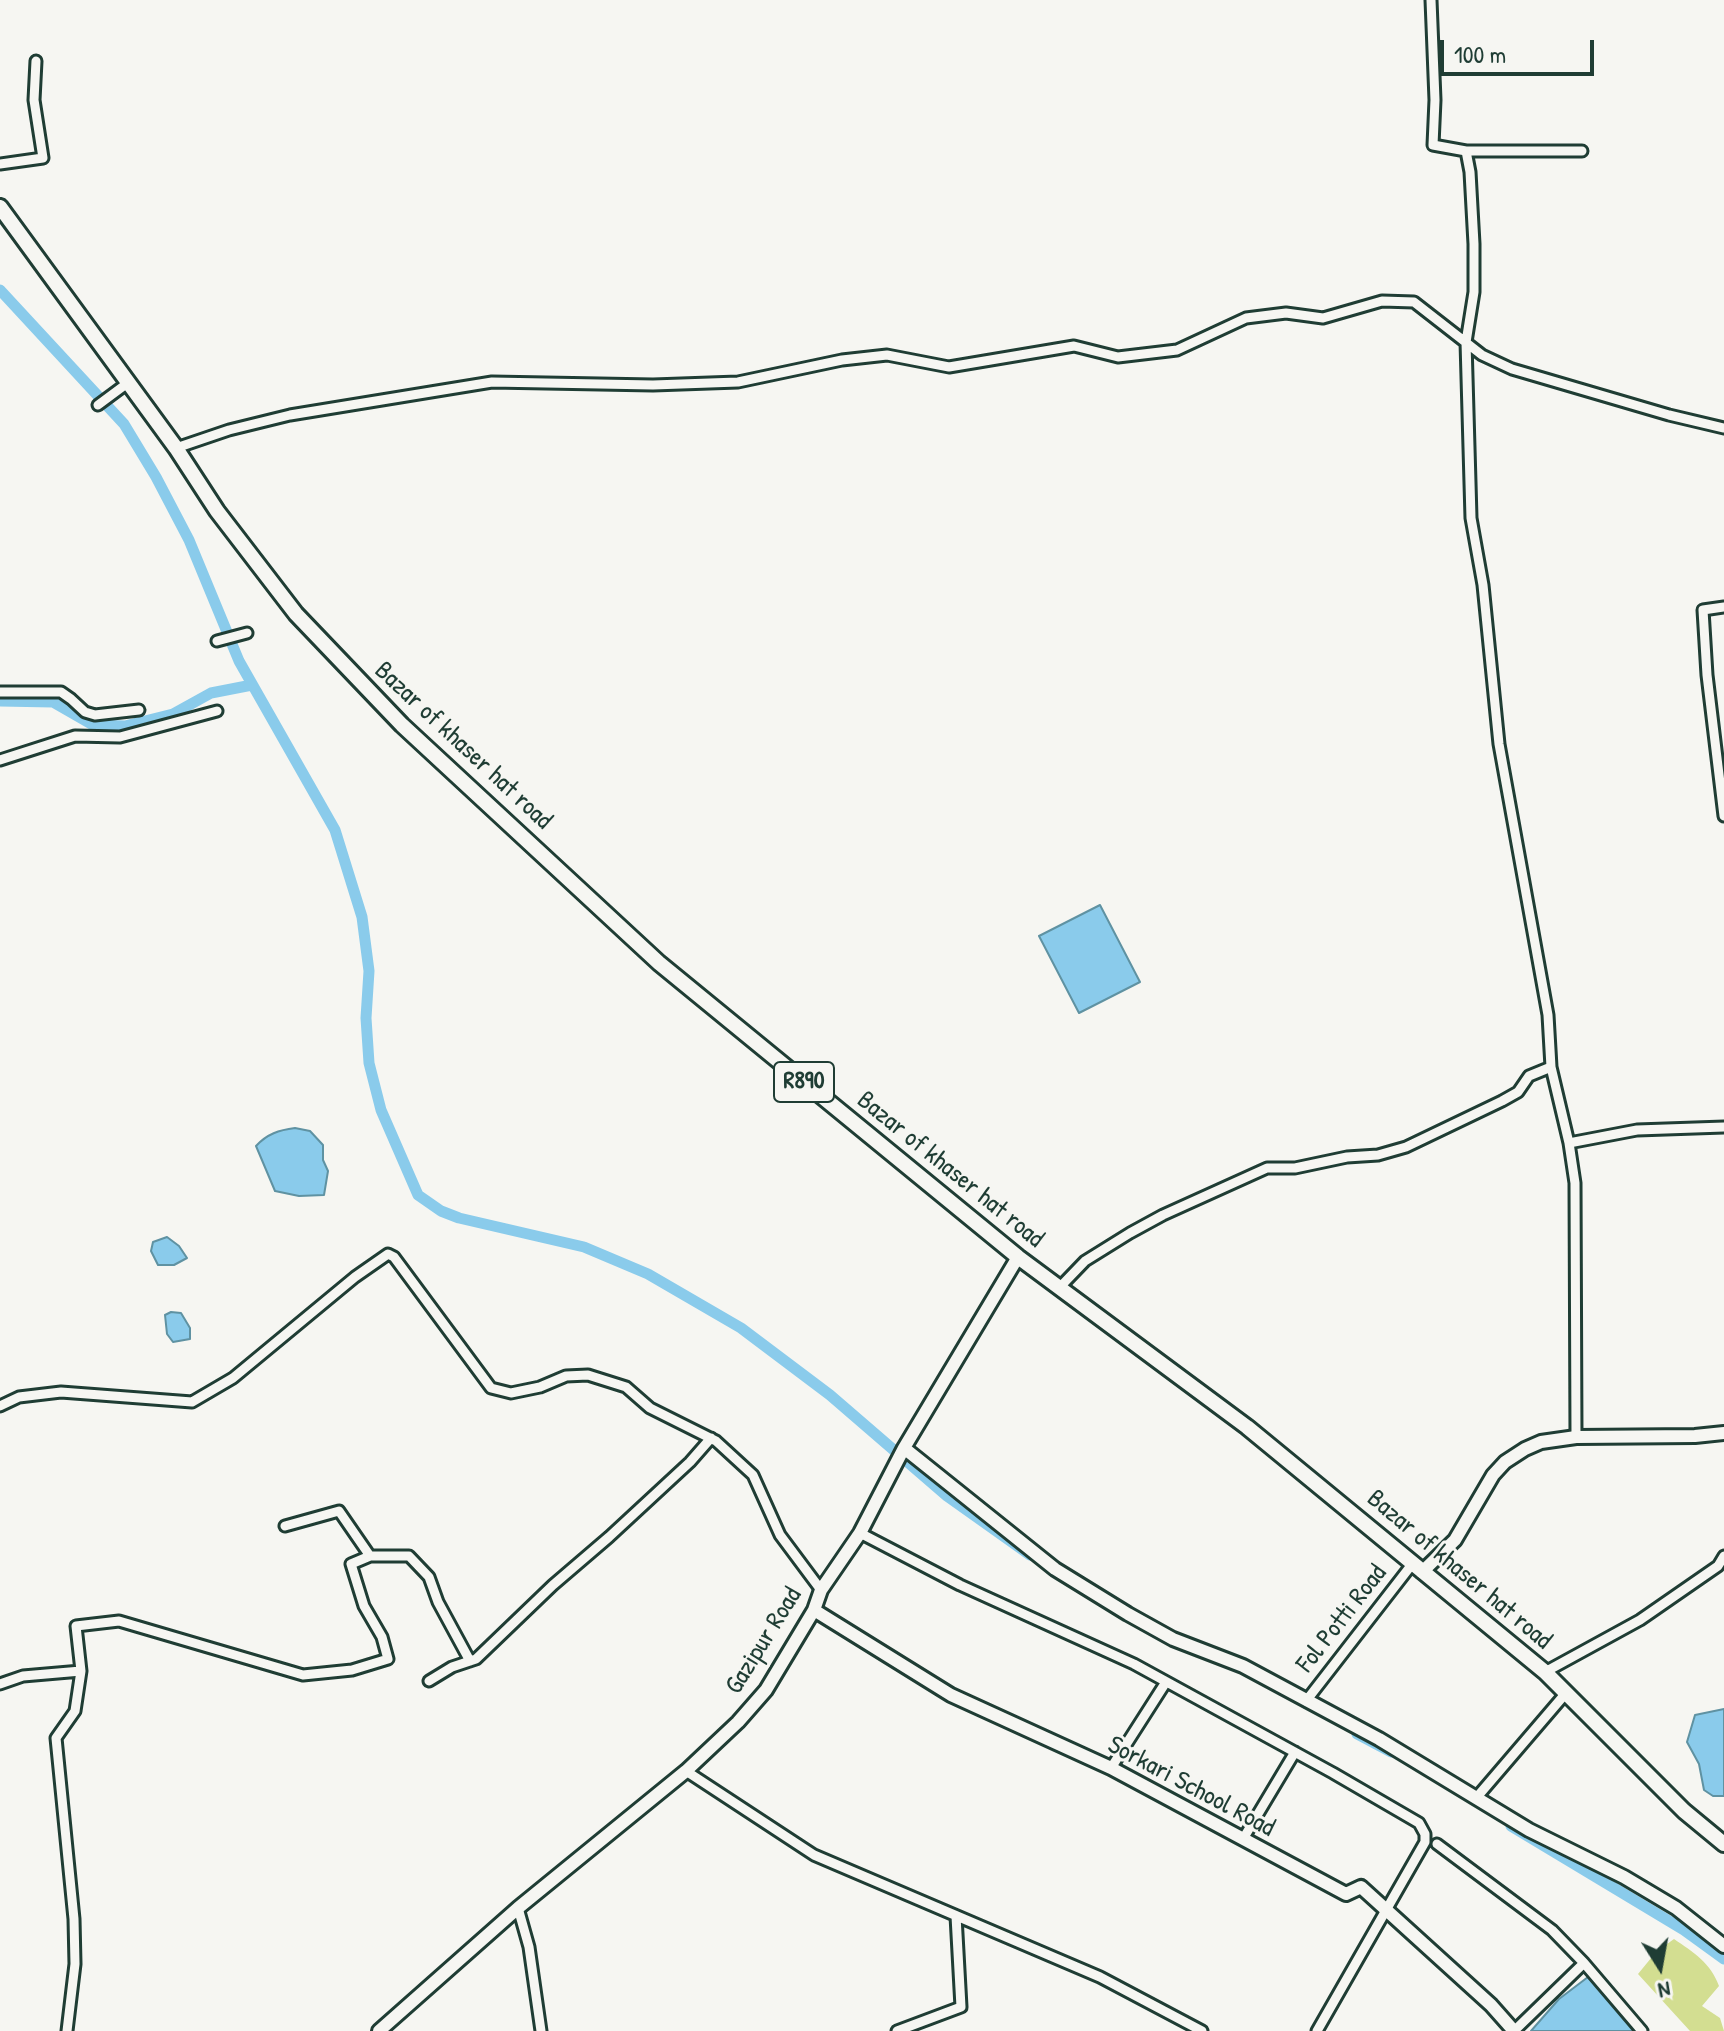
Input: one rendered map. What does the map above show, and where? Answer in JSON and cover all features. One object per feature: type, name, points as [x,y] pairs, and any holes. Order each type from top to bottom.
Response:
[{"type":"main road","name":"Bazar of khaser hat road","points":[[0,207],[124,386],[176,448],[217,511],[296,614],[402,725],[659,963],[1018,1257],[1247,1427],[1545,1672],[1684,1811],[1724,1844]]},
{"type":"street","points":[[1431,0],[1435,100],[1433,145],[1466,151],[1582,151]]},
{"type":"street","points":[[0,164],[43,158],[34,100],[36,61]]},
{"type":"street","points":[[1466,151],[1470,172],[1474,292],[1466,342],[1473,533],[1483,585],[1499,744],[1548,1015],[1551,1067],[1569,1143],[1577,1202],[1576,1437]]},
{"type":"street","points":[[176,448],[229,430],[290,415],[492,382],[653,385],[738,382],[842,360],[887,355],[949,367],[1074,346],[1118,357],[1177,350],[1246,318],[1286,313],[1323,318],[1382,301],[1414,302],[1482,355],[1512,369],[1655,412],[1724,428]]},
{"type":"street","points":[[98,405],[124,386]]},
{"type":"street","points":[[1724,607],[1703,610],[1724,816]]},
{"type":"street","points":[[217,641],[247,633]]},
{"type":"street","points":[[0,692],[61,692],[85,712],[95,715],[139,710]]},
{"type":"street","points":[[0,760],[75,736],[120,737],[217,711]]},
{"type":"street","points":[[1060,1287],[1085,1261],[1130,1233],[1267,1168],[1295,1168],[1347,1157],[1378,1155],[1406,1147],[1502,1101],[1518,1092],[1529,1076],[1551,1067]]},
{"type":"street","points":[[1569,1143],[1637,1130],[1724,1127]]},
{"type":"street","points":[[0,1406],[19,1397],[61,1392],[192,1402],[233,1378],[355,1277],[388,1254],[400,1265],[491,1388],[511,1393],[540,1387],[566,1376],[588,1375],[626,1387],[650,1408],[711,1438],[753,1475],[780,1535],[821,1590]]},
{"type":"street","name":"Gazipur Road","points":[[379,2031],[518,1908],[686,1771],[738,1722],[766,1690],[814,1610],[821,1590],[860,1533],[904,1448],[1018,1257]]},
{"type":"street","points":[[1418,1568],[1455,1540],[1493,1475],[1505,1462],[1541,1442],[1576,1437],[1724,1433]]},
{"type":"street","points":[[429,1681],[452,1667],[476,1659],[690,1462],[711,1438]]},
{"type":"street","points":[[904,1448],[1055,1569],[1173,1639],[1243,1666],[1379,1739],[1529,1830],[1624,1877],[1676,1908],[1724,1946]]},
{"type":"street","points":[[285,1526],[339,1511],[370,1556]]},
{"type":"street","points":[[860,1533],[960,1585],[1120,1658],[1419,1823],[1425,1834],[1419,1855],[1317,2031]]},
{"type":"street","points":[[67,2031],[75,1964],[74,1919],[56,1738],[75,1711],[81,1671],[76,1626],[119,1621],[303,1675],[352,1670],[388,1659],[382,1637],[364,1606],[351,1564],[370,1556],[409,1556],[429,1577],[438,1602],[470,1661]]},
{"type":"street","points":[[1545,1672],[1640,1620],[1718,1566],[1724,1556]]},
{"type":"street","name":"Fol Potti Road","points":[[1306,1701],[1418,1568]]},
{"type":"street","name":"Sorkari School Road","points":[[814,1610],[951,1695],[1111,1768],[1346,1894],[1361,1887],[1491,2005],[1514,2031]]},
{"type":"street","points":[[0,1684],[23,1676],[81,1671]]},
{"type":"street","points":[[1111,1768],[1166,1682]]},
{"type":"street","points":[[1477,1797],[1566,1693]]},
{"type":"street","points":[[1243,1839],[1295,1752]]},
{"type":"street","points":[[686,1771],[814,1855],[1100,1977],[1202,2031]]},
{"type":"street","points":[[1437,1844],[1552,1930],[1642,2031]]},
{"type":"street","points":[[518,1908],[529,1947],[541,2031]]},
{"type":"street","points":[[897,2031],[961,2007],[956,1916]]},
{"type":"street","points":[[1514,2031],[1584,1963]]},
{"type":"green space","points":[[1674,1939],[1701,1959],[1716,1978],[1719,1986],[1702,2006],[1720,2018],[1724,2031],[1690,2031],[1638,1974],[1656,1952]]},
{"type":"water","points":[[1100,905],[1140,982],[1079,1013],[1039,936]]},
{"type":"water","points":[[295,1128],[310,1131],[323,1145],[323,1160],[328,1171],[324,1195],[299,1196],[275,1191],[256,1146],[274,1133]]},
{"type":"water","points":[[167,1237],[179,1246],[187,1258],[174,1265],[158,1265],[151,1251],[153,1242]]},
{"type":"water","points":[[181,1313],[190,1328],[190,1339],[173,1342],[167,1334],[165,1315]]},
{"type":"water","points":[[1724,1709],[1724,1796],[1713,1796],[1704,1790],[1699,1764],[1687,1742],[1695,1715]]},
{"type":"water","points":[[1588,1977],[1637,2031],[1531,2031],[1559,1999]]},
{"type":"waterway","points":[[0,290],[124,424],[189,540],[239,661],[335,830],[362,917],[369,971],[366,1018],[369,1063],[381,1110],[418,1195],[441,1211],[459,1218],[584,1247],[648,1274],[741,1328],[830,1395],[947,1496],[1030,1555]]},
{"type":"waterway","points":[[0,701],[53,702],[93,725],[125,726],[173,714],[211,693],[252,685]]},
{"type":"waterway","points":[[1357,1734],[1391,1752]]},
{"type":"waterway","points":[[1511,1826],[1684,1930],[1724,1959]]}]
